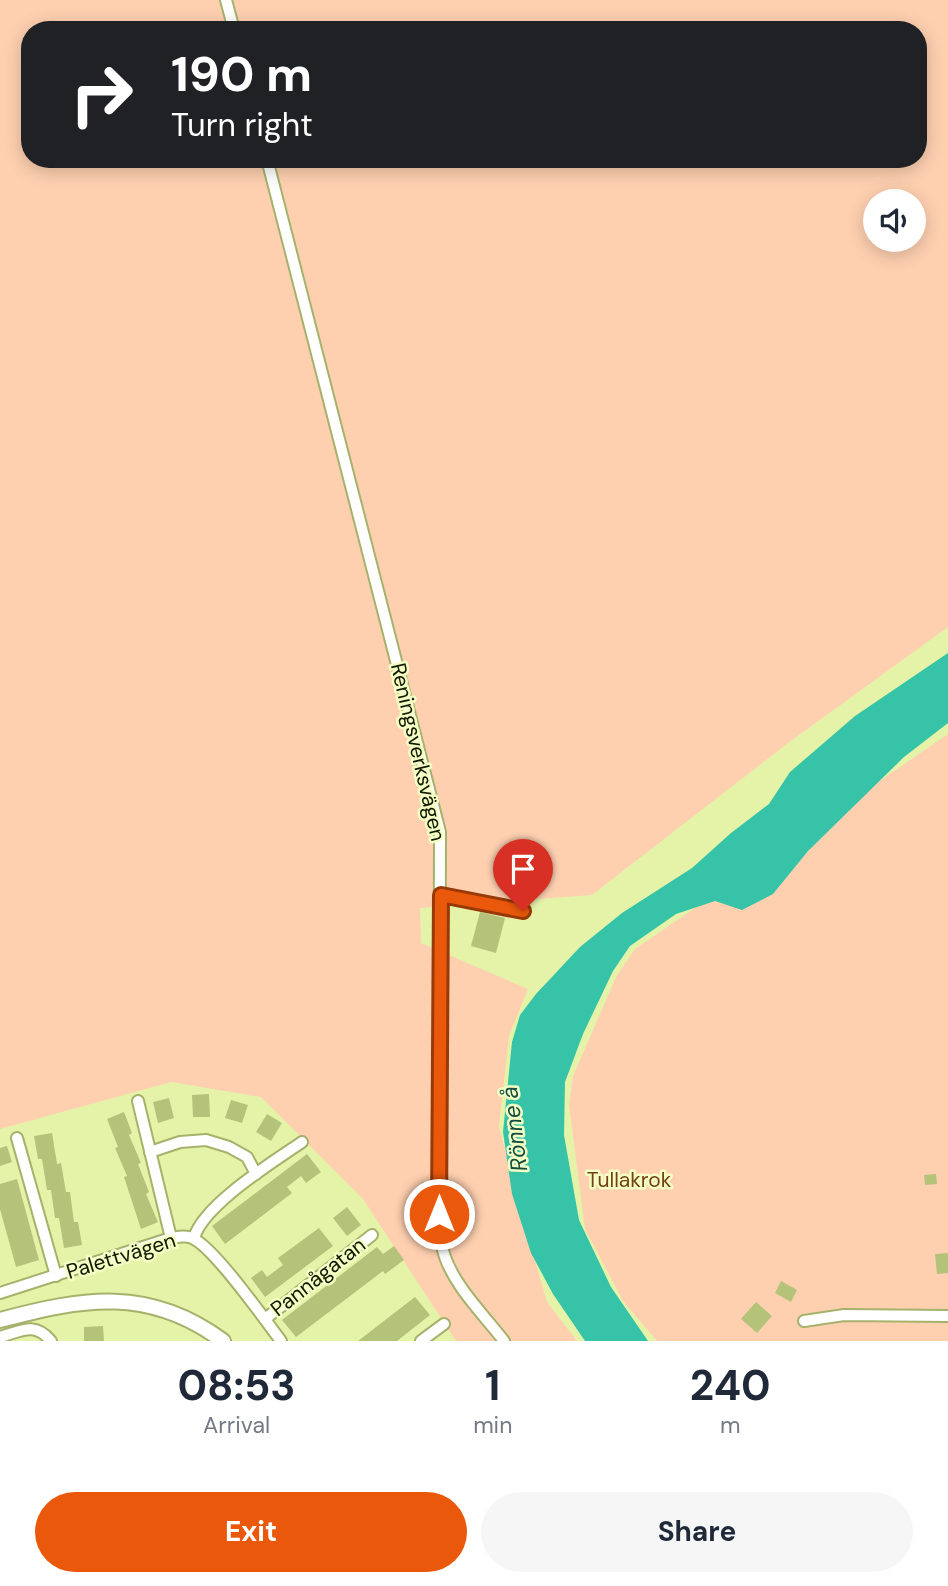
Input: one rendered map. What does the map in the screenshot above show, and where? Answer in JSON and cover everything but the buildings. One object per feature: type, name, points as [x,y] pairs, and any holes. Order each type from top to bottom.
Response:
[{"type":"street","points":[[226,0],[232,21]]},
{"type":"street","name":"Reningsverksvägen","points":[[269,168],[440,832],[439,1214],[442,1245],[451,1272],[504,1341]]},
{"type":"street","points":[[441,895],[523,911]]},
{"type":"street","points":[[138,1101],[171,1238]]},
{"type":"street","points":[[17,1138],[56,1276]]},
{"type":"street","points":[[150,1152],[180,1142],[206,1140],[229,1147],[247,1157],[256,1174]]},
{"type":"street","points":[[194,1238],[203,1219],[256,1174],[302,1142]]},
{"type":"street","name":"Pannågatan","points":[[265,1320],[372,1235]]},
{"type":"street","name":"Palettvägen","points":[[0,1293],[184,1236],[194,1238],[210,1252],[281,1341]]},
{"type":"street","points":[[0,1320],[54,1307],[107,1300],[126,1301],[164,1309],[186,1318],[223,1341]]},
{"type":"street","points":[[804,1321],[844,1315],[948,1316]]},
{"type":"street","points":[[421,1341],[443,1324]]},
{"type":"street","points":[[0,1337],[33,1328],[42,1330],[51,1341]]},
{"type":"green space","points":[[0,0],[948,0],[948,627],[788,743],[592,895],[420,908],[421,943],[528,989],[509,1036],[499,1126],[547,1302],[577,1341],[456,1341],[363,1199],[261,1097],[171,1082],[0,1129]]},
{"type":"green space","name":"Tullakrok","points":[[948,734],[948,1341],[657,1341],[623,1301],[585,1229],[569,1105],[573,1076],[616,977],[635,949]]},
{"type":"water","name":"Rönne å","points":[[948,653],[948,723],[904,757],[808,851],[773,894],[742,910],[715,901],[676,914],[630,946],[613,971],[583,1034],[565,1082],[564,1135],[579,1220],[611,1287],[648,1341],[585,1341],[553,1294],[531,1253],[512,1194],[503,1132],[512,1042],[520,1015],[580,947],[622,913],[692,868],[769,804],[790,772],[855,716]]},
{"type":"route","points":[[439,1214],[441,895],[523,911]]}]
